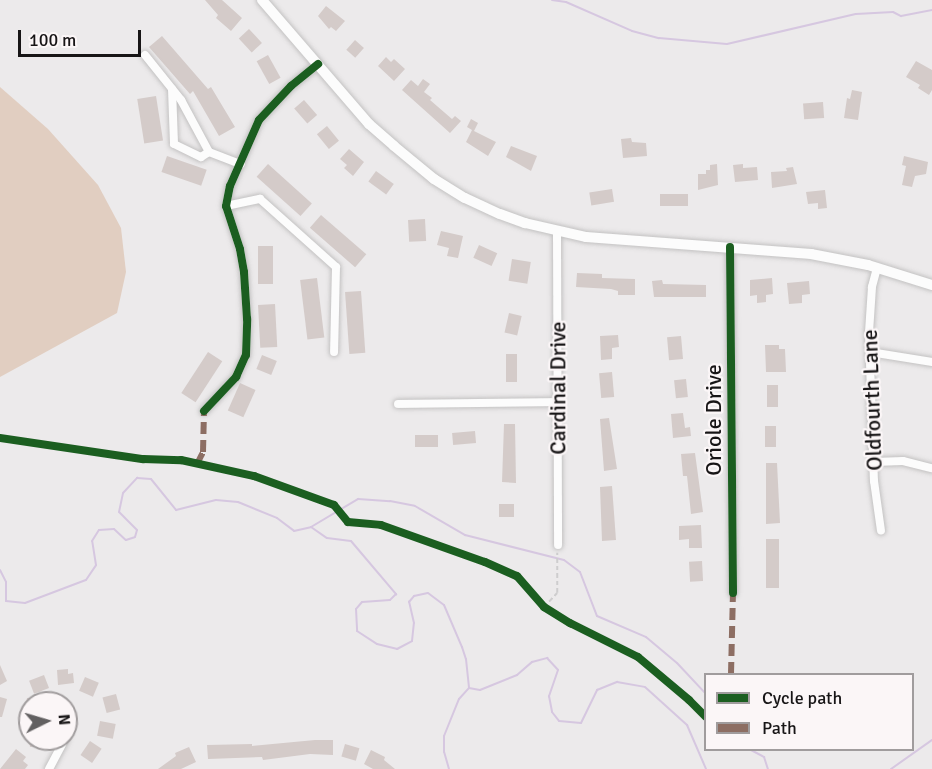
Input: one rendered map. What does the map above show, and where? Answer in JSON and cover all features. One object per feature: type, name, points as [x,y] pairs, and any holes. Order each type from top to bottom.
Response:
[{"type":"main road","points":[[262,0],[369,124],[434,179],[471,201],[500,214],[557,232],[603,239],[811,254],[877,268],[932,285]]},
{"type":"street","points":[[145,55],[172,89],[209,152],[241,164]]},
{"type":"street","points":[[204,411],[236,377],[246,355],[244,272],[240,249],[226,206],[230,186],[259,120],[291,86],[318,64]]},
{"type":"street","points":[[172,89],[174,144],[201,157],[209,152]]},
{"type":"street","points":[[226,206],[260,199],[336,267],[334,352]]},
{"type":"street","name":"Cardinal Drive","points":[[557,232],[558,545]]},
{"type":"street","name":"Oriole Drive","points":[[730,247],[733,593]]},
{"type":"street","name":"Oldfourth Lane","points":[[877,268],[870,312],[870,351],[874,462],[881,531]]},
{"type":"street","points":[[870,351],[932,362]]},
{"type":"street","points":[[398,404],[559,402]]},
{"type":"street","points":[[874,462],[903,461],[932,468]]},
{"type":"street","points":[[49,769],[59,751]]},
{"type":"path","points":[[544,607],[557,592],[557,558]]},
{"type":"path","points":[[537,599],[553,612]]},
{"type":"shaded area","points":[[0,87],[48,129],[98,185],[121,228],[126,272],[117,313],[0,377]]},
{"type":"building","points":[[205,0],[222,0],[242,18],[231,31],[216,18],[218,15]]},
{"type":"building","points":[[326,6],[345,21],[336,31],[331,27],[329,29],[318,16]]},
{"type":"building","points":[[249,29],[262,43],[252,52],[239,39]]},
{"type":"building","points":[[162,36],[208,89],[211,87],[235,127],[219,136],[193,91],[190,94],[149,47]]},
{"type":"building","points":[[355,40],[364,48],[355,58],[346,50]]},
{"type":"building","points":[[268,55],[281,78],[269,84],[257,61]]},
{"type":"building","points":[[386,57],[391,62],[394,59],[405,69],[394,81],[378,66]]},
{"type":"building","points":[[916,61],[932,70],[932,90],[929,95],[918,88],[920,85],[906,77]]},
{"type":"building","points":[[423,79],[430,84],[424,92],[432,98],[430,100],[452,119],[455,116],[461,121],[450,133],[402,90],[411,80],[418,86]]},
{"type":"building","points":[[852,90],[862,92],[858,120],[844,118],[847,98],[850,99]]},
{"type":"building","points":[[156,96],[163,140],[144,143],[137,99]]},
{"type":"building","points":[[304,100],[317,115],[307,124],[294,109]]},
{"type":"building","points":[[823,102],[824,118],[804,119],[803,103]]},
{"type":"building","points":[[471,119],[478,123],[474,131],[496,142],[488,156],[466,142],[472,130],[467,127]]},
{"type":"building","points":[[327,126],[339,141],[329,149],[317,134]]},
{"type":"building","points":[[631,138],[632,142],[646,143],[647,156],[623,158],[621,139]]},
{"type":"building","points":[[511,146],[537,156],[531,171],[506,157]]},
{"type":"building","points":[[349,149],[364,162],[353,176],[344,168],[347,165],[340,159]]},
{"type":"building","points":[[167,156],[207,170],[201,186],[161,172]]},
{"type":"building","points":[[904,156],[928,162],[926,174],[915,176],[912,187],[902,185],[906,166],[902,165]]},
{"type":"building","points":[[268,164],[312,203],[300,216],[257,177]]},
{"type":"building","points":[[717,164],[718,185],[698,190],[698,174],[706,174],[706,170],[710,170],[710,165]]},
{"type":"building","points":[[743,164],[743,168],[757,167],[758,180],[735,182],[733,165]]},
{"type":"building","points":[[793,167],[797,184],[772,188],[771,172],[787,171],[786,168]]},
{"type":"building","points":[[376,171],[394,184],[386,194],[368,182]]},
{"type":"building","points":[[612,189],[614,202],[591,205],[589,193]]},
{"type":"building","points":[[825,190],[827,208],[818,209],[818,203],[808,204],[806,192]]},
{"type":"building","points":[[660,194],[688,194],[688,206],[660,206]]},
{"type":"building","points":[[321,215],[366,254],[355,267],[310,228]]},
{"type":"building","points":[[425,219],[426,241],[409,242],[408,220]]},
{"type":"building","points":[[441,231],[463,236],[458,258],[447,256],[449,248],[437,245]]},
{"type":"building","points":[[479,245],[497,253],[492,266],[473,258]]},
{"type":"building","points":[[258,246],[273,246],[273,284],[258,284]]},
{"type":"building","points":[[512,259],[531,262],[527,284],[509,281]]},
{"type":"building","points":[[577,273],[602,274],[602,278],[635,279],[635,295],[618,295],[618,291],[611,289],[576,287]]},
{"type":"building","points":[[317,278],[324,338],[307,340],[300,280]]},
{"type":"building","points":[[772,278],[773,294],[766,295],[766,302],[757,303],[757,295],[750,296],[750,280]]},
{"type":"building","points":[[662,280],[663,284],[706,285],[706,297],[654,297],[652,281]]},
{"type":"building","points":[[809,281],[810,294],[802,295],[802,303],[789,304],[787,283]]},
{"type":"building","points":[[361,291],[365,353],[349,354],[345,292]]},
{"type":"building","points":[[275,304],[277,347],[260,348],[258,305]]},
{"type":"building","points":[[509,313],[522,316],[517,335],[505,332]]},
{"type":"building","points":[[618,335],[619,347],[612,348],[612,359],[601,360],[600,336]]},
{"type":"building","points":[[681,336],[683,359],[669,360],[667,337]]},
{"type":"building","points":[[765,345],[779,345],[779,349],[785,349],[786,372],[766,372]]},
{"type":"building","points":[[208,352],[222,361],[196,402],[181,393]]},
{"type":"building","points":[[506,354],[517,354],[517,382],[506,382]]},
{"type":"building","points":[[262,355],[277,361],[271,375],[256,369]]},
{"type":"building","points":[[612,372],[614,397],[601,398],[599,373]]},
{"type":"building","points":[[686,379],[688,397],[676,398],[674,380]]},
{"type":"building","points":[[240,383],[256,390],[243,417],[228,410]]},
{"type":"building","points":[[767,385],[778,385],[778,407],[767,407]]},
{"type":"building","points":[[683,413],[685,428],[690,427],[691,436],[673,438],[671,414]]},
{"type":"building","points":[[609,418],[617,469],[604,471],[600,419]]},
{"type":"building","points":[[504,424],[515,424],[516,483],[502,482]]},
{"type":"building","points":[[765,426],[776,426],[776,447],[765,447]]},
{"type":"building","points":[[475,431],[476,443],[453,445],[452,433]]},
{"type":"building","points":[[415,435],[438,435],[438,447],[415,447]]},
{"type":"building","points":[[695,453],[703,512],[691,514],[687,476],[683,476],[681,454]]},
{"type":"building","points":[[766,463],[777,463],[780,523],[766,524]]},
{"type":"building","points":[[612,486],[616,540],[602,541],[600,487]]},
{"type":"building","points":[[499,504],[514,504],[514,517],[499,517]]},
{"type":"building","points":[[701,525],[702,548],[689,548],[689,539],[679,540],[679,526]]},
{"type":"building","points":[[766,539],[779,539],[779,588],[766,588]]},
{"type":"building","points":[[702,561],[703,581],[690,582],[689,562]]},
{"type":"building","points":[[0,665],[7,681],[0,685]]},
{"type":"building","points":[[68,669],[68,674],[73,673],[74,683],[58,685],[57,670]]},
{"type":"building","points":[[44,675],[49,688],[33,691],[29,681]]},
{"type":"building","points":[[85,677],[99,683],[93,697],[79,691]]},
{"type":"building","points":[[116,694],[120,709],[107,713],[102,698]]},
{"type":"building","points":[[0,697],[7,699],[2,717],[0,717]]},
{"type":"building","points":[[100,721],[116,724],[113,739],[97,736]]},
{"type":"building","points":[[333,740],[333,755],[310,754],[263,760],[262,757],[208,759],[207,745],[252,744],[252,746]]},
{"type":"building","points":[[90,741],[102,749],[92,763],[80,755]]},
{"type":"building","points":[[345,744],[359,748],[356,761],[341,756]]},
{"type":"building","points":[[189,747],[196,762],[181,769],[158,769],[176,756],[175,753]]},
{"type":"building","points":[[16,749],[26,757],[23,761],[28,765],[25,769],[0,769]]},
{"type":"building","points":[[371,750],[385,757],[384,760],[395,769],[373,769],[364,764]]},
{"type":"waterway","points":[[552,0],[566,2],[632,31],[659,38],[727,44],[856,14],[893,12],[901,16],[932,10]]},
{"type":"waterway","points":[[0,570],[6,582],[6,601],[25,603],[86,580],[96,565],[92,541],[99,530],[114,529],[126,540],[135,537],[137,530],[119,512],[123,493],[137,478],[151,479],[176,510],[216,500],[238,502],[277,518],[294,531],[311,527],[327,538],[351,541],[396,594],[390,600],[362,602],[356,609],[357,631],[377,644],[397,649],[412,641],[414,623],[409,602],[414,596],[428,593],[444,605],[466,659],[469,688]]},
{"type":"waterway","points":[[311,527],[358,499],[390,501],[415,506],[465,535],[564,560],[580,572],[597,616],[646,637],[677,663],[704,692]]},
{"type":"waterway","points":[[469,688],[480,690],[517,675],[532,662],[547,658],[558,670],[549,696],[552,712],[559,721],[581,723],[597,690],[617,682],[645,687],[687,725],[706,769]]},
{"type":"waterway","points":[[449,769],[444,752],[444,736],[459,699],[469,688]]},
{"type":"waterway","points":[[891,769],[932,740]]},
{"type":"waterway","points":[[753,751],[764,757],[768,769]]},
{"type":"marked path","points":[[197,464],[203,452],[204,411]]},
{"type":"marked path","points":[[731,673],[733,593]]},
{"type":"cycle path","points":[[204,411],[236,377],[246,355],[247,319],[244,272],[240,249],[226,206],[230,186],[259,120],[291,86],[318,64]]},
{"type":"cycle path","points":[[730,247],[733,593]]},
{"type":"cycle path","points":[[0,438],[143,459],[181,460],[254,476],[334,505],[348,522],[381,525],[485,562],[517,576],[544,607],[570,623],[638,657],[704,715]]}]
